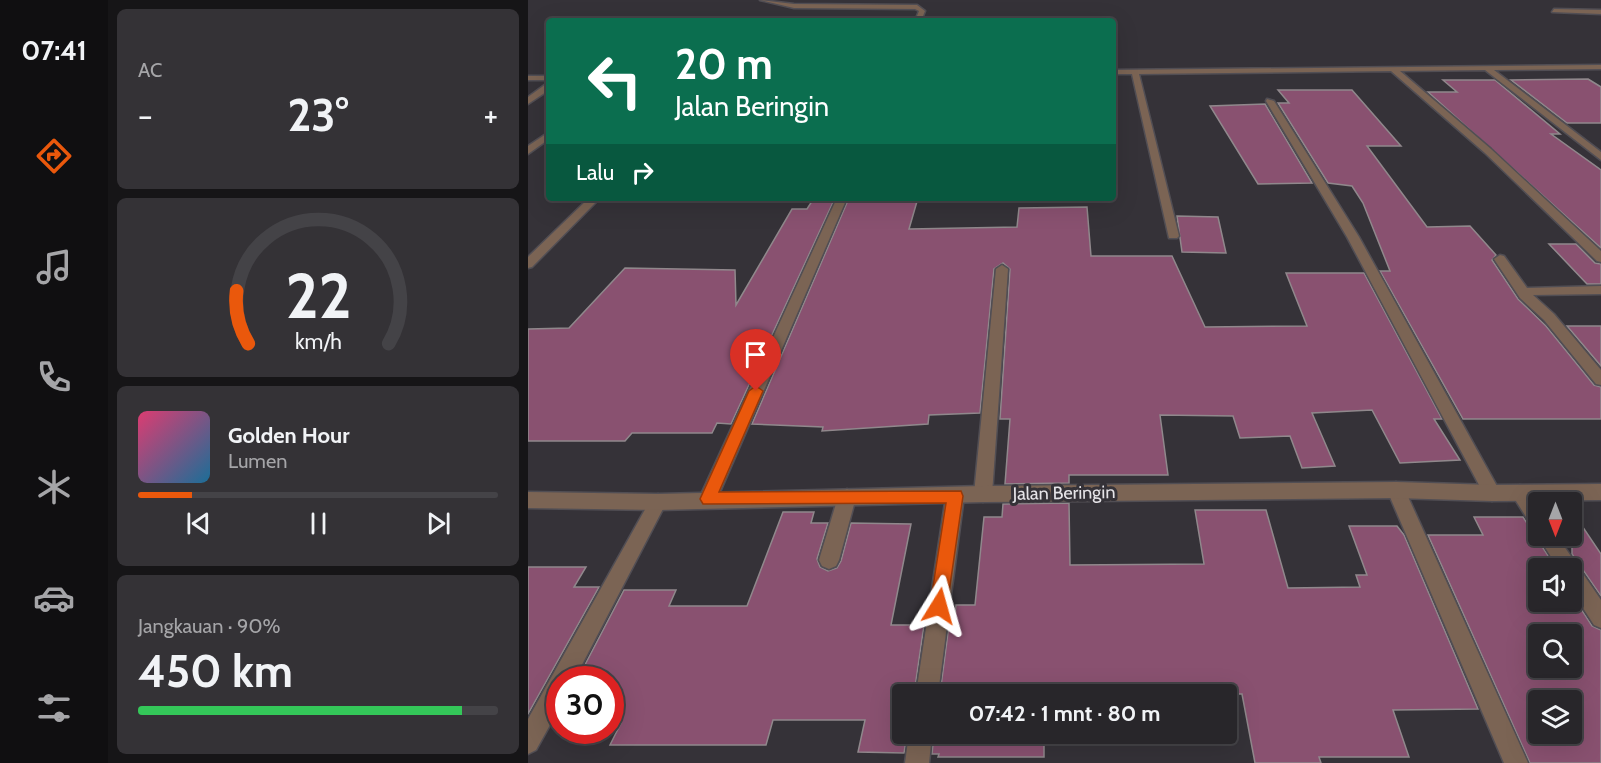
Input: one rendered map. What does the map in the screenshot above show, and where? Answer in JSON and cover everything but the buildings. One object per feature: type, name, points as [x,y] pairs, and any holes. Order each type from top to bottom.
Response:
[{"type":"street","points":[[763,0],[794,6],[916,7],[922,11],[919,18]]},
{"type":"street","points":[[1554,11],[1601,12]]},
{"type":"street","points":[[1116,72],[1601,68]]},
{"type":"street","points":[[1489,70],[1601,157]]},
{"type":"street","points":[[1395,71],[1488,151],[1601,258]]},
{"type":"street","points":[[1135,72],[1173,236]]},
{"type":"street","points":[[528,78],[546,78]]},
{"type":"street","points":[[528,101],[546,88]]},
{"type":"street","points":[[1270,100],[1353,237],[1492,494]]},
{"type":"street","points":[[528,151],[546,137]]},
{"type":"street","points":[[528,264],[592,201]]},
{"type":"street","points":[[708,499],[841,201]]},
{"type":"street","points":[[1500,259],[1524,295],[1549,317],[1601,380]]},
{"type":"street","points":[[983,494],[1002,269]]},
{"type":"street","points":[[1524,295],[1530,291],[1601,290]]},
{"type":"street","points":[[1396,490],[1516,763]]},
{"type":"street","name":"Jalan Beringin","points":[[528,500],[658,502],[983,494],[1396,490],[1492,494],[1601,492]]},
{"type":"street","points":[[1520,493],[1528,505]]},
{"type":"street","points":[[928,684],[955,496]]},
{"type":"street","points":[[829,560],[847,497]]},
{"type":"street","points":[[570,666],[658,502]]},
{"type":"street","points":[[1582,589],[1601,618]]},
{"type":"street","points":[[528,742],[546,709]]},
{"type":"street","points":[[917,763],[920,744]]},
{"type":"route","points":[[756,391],[708,499],[955,496],[939,606]]}]
